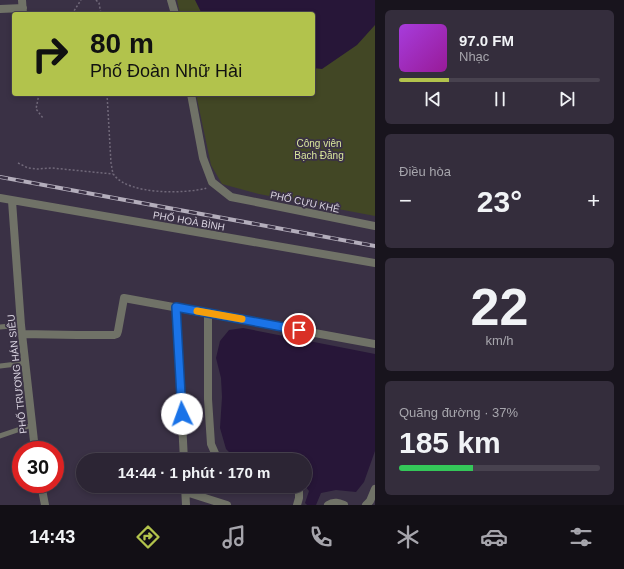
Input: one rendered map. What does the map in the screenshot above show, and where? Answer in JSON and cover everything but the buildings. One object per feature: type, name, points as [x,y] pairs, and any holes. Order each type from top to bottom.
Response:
[{"type":"street","points":[[172,0],[175,12]]},
{"type":"street","points":[[0,9],[22,7]]},
{"type":"street","points":[[191,96],[203,158],[212,182],[216,185]]},
{"type":"street","name":"PHỐ CỰU KHÊ","points":[[216,185],[231,197],[375,226]]},
{"type":"street","name":"PHỐ HOÀ BÌNH","points":[[0,198],[375,263]]},
{"type":"street","name":"PHỐ TRƯƠNG HÁN SIÊU","points":[[12,200],[21,324],[34,441]]},
{"type":"street","points":[[22,334],[77,336],[114,335],[118,331],[124,298],[375,344]]},
{"type":"street","points":[[176,307],[184,453]]},
{"type":"street","points":[[208,313],[208,399],[211,444],[215,453]]},
{"type":"street","points":[[366,505],[370,501],[375,489]]},
{"type":"street","points":[[43,493],[45,505]]},
{"type":"street","points":[[186,493],[186,505]]},
{"type":"street","points":[[196,493],[227,505]]},
{"type":"street","points":[[297,505],[299,493]]},
{"type":"street","points":[[328,505],[336,502],[344,505]]},
{"type":"lane","points":[[0,327],[21,324]]},
{"type":"lane","points":[[0,366],[25,363]]},
{"type":"lane","points":[[0,436],[32,425]]},
{"type":"path","points":[[73,12],[81,0]]},
{"type":"path","points":[[96,0],[99,4],[101,12]]},
{"type":"path","points":[[39,96],[36,109],[44,118]]},
{"type":"path","points":[[107,96],[111,163],[114,174],[122,182],[130,186],[151,191],[174,192],[204,189],[216,185]]},
{"type":"path","points":[[18,163],[28,168],[52,168],[114,174]]},
{"type":"green space","name":"Công viên Bạch Đằng","points":[[177,0],[375,0],[375,216],[259,194],[222,184],[211,165],[196,96],[315,96],[315,12],[180,12]]},
{"type":"shaded area","points":[[195,0],[375,0],[375,25],[357,45],[322,69],[315,68],[315,12],[201,12]]},
{"type":"shaded area","points":[[243,328],[375,354],[375,451],[364,482],[356,492],[336,490],[321,493],[316,505],[307,505],[305,503],[308,493],[312,493],[312,453],[230,453],[226,449],[220,428],[222,397],[221,378],[216,358],[220,341],[229,330]]},
{"type":"railway","points":[[0,177],[375,246]]},
{"type":"slow traffic","points":[[197,311],[242,319]]},
{"type":"route","points":[[182,414],[176,307],[299,330]]}]
